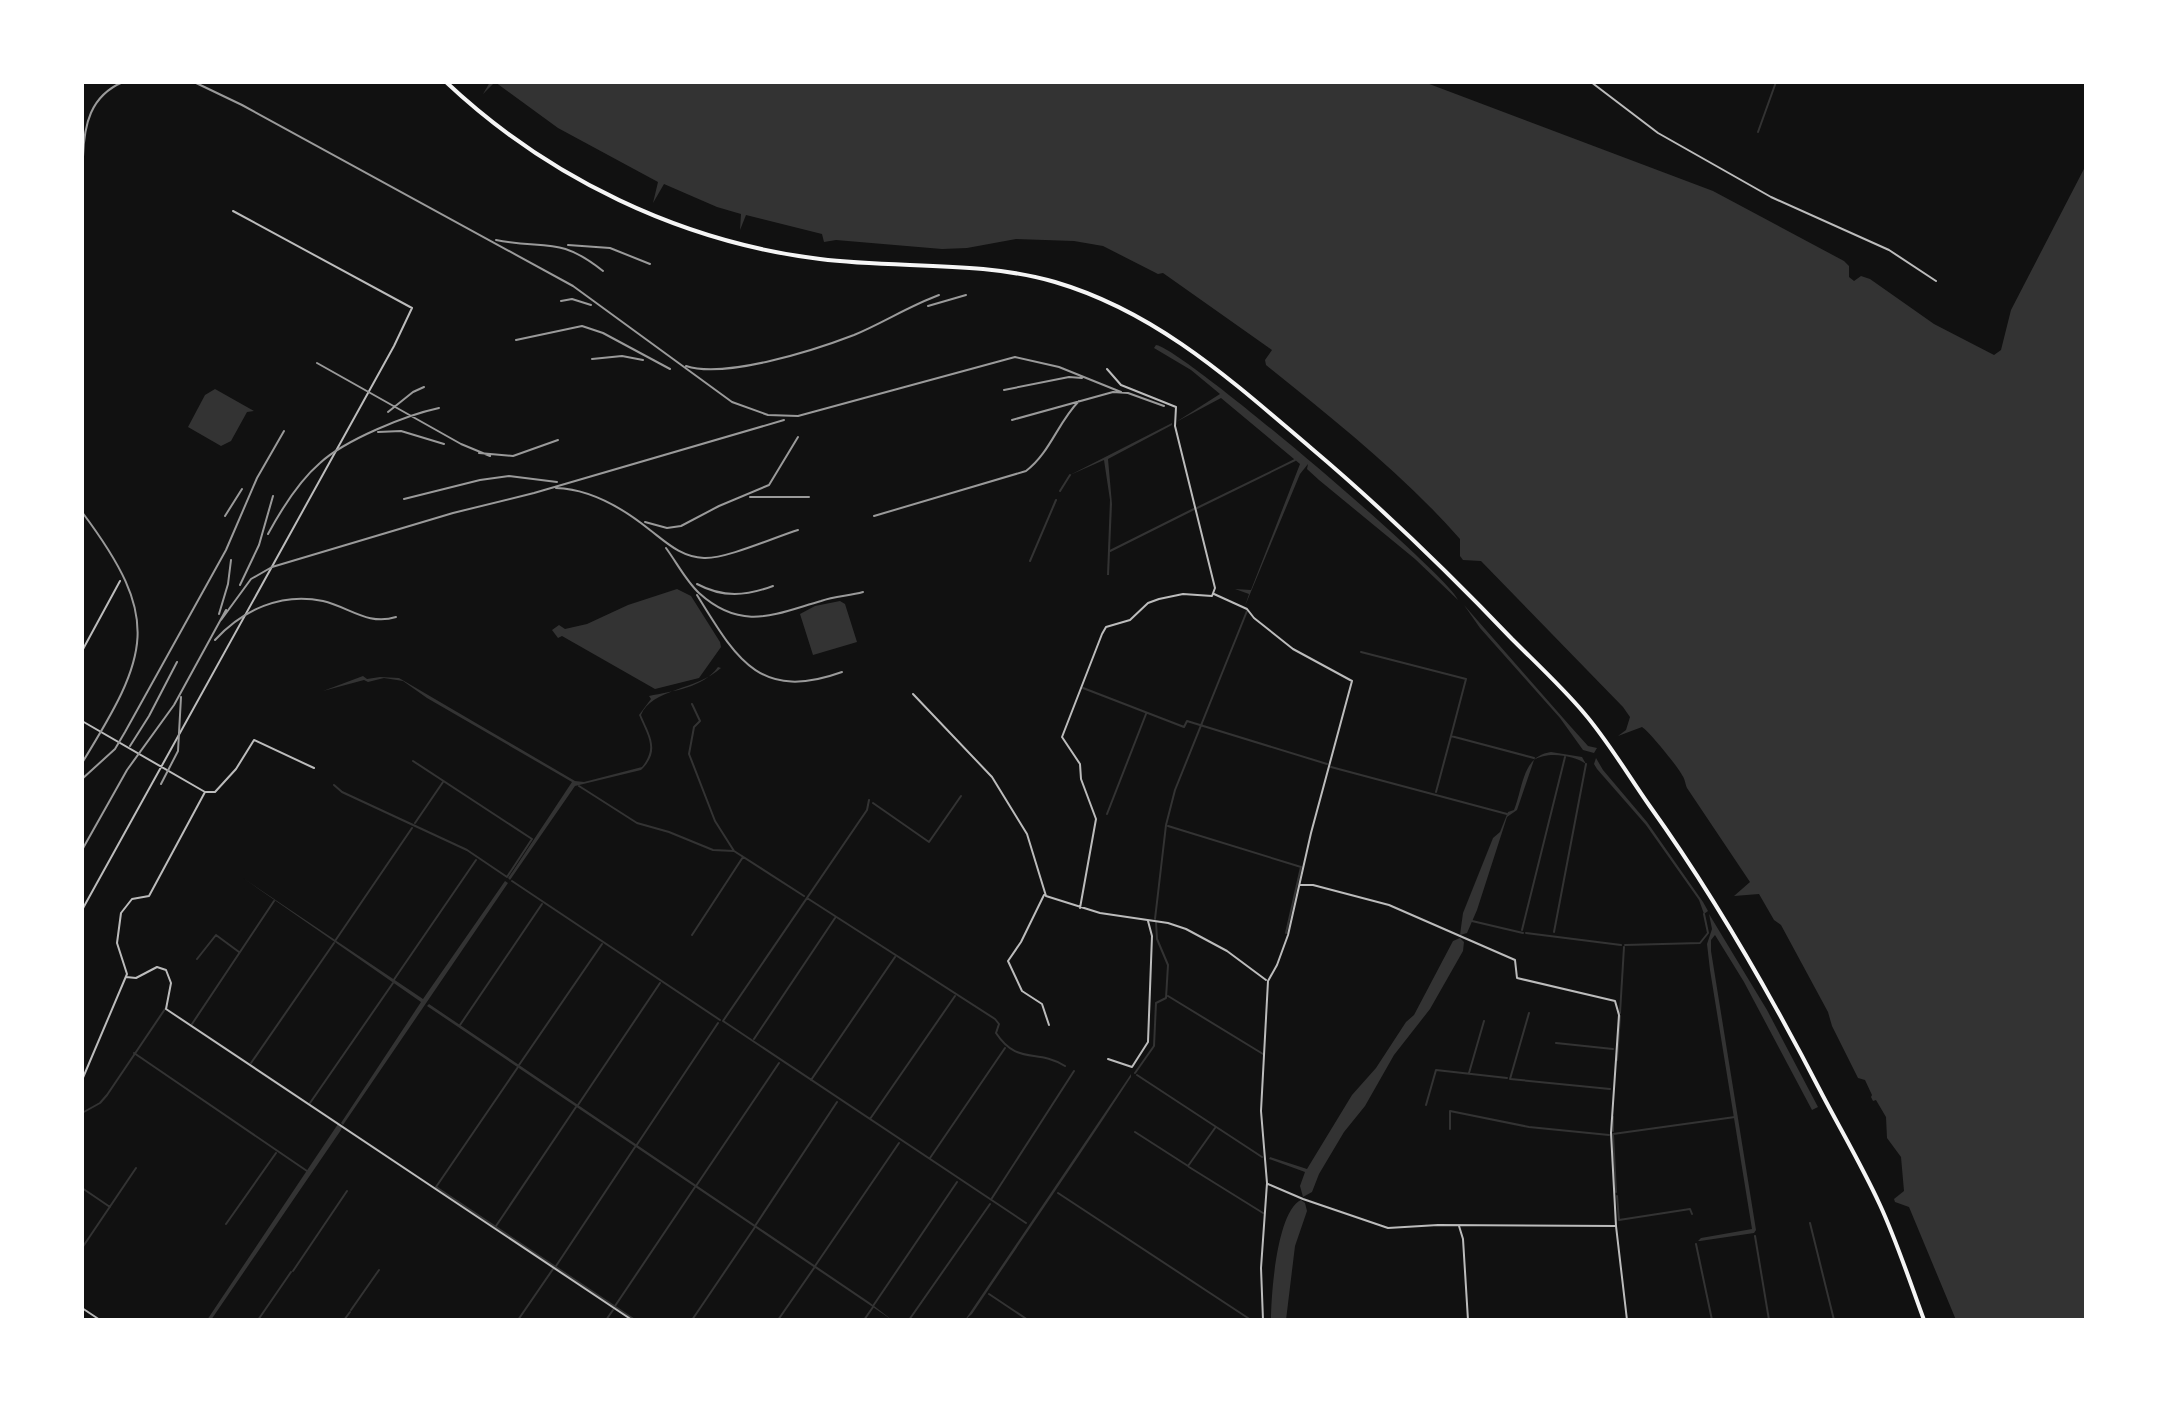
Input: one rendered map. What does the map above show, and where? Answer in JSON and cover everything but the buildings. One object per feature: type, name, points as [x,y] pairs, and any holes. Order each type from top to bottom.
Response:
[{"type":"highway","points":[[446,82],[494,123],[547,160],[598,190],[656,216],[736,243],[789,254],[859,262],[985,269],[1053,281],[1137,314],[1183,343],[1237,385],[1448,572],[1585,714],[1692,865],[1784,1020],[1880,1205],[1924,1320]]},
{"type":"street","points":[[1591,82],[1658,133],[1771,197],[1889,250],[1936,281]]},
{"type":"street","points":[[82,910],[394,346],[412,308],[233,211]]},
{"type":"street","points":[[1107,369],[1121,385],[1166,401],[1177,409],[1175,426],[1215,584],[1214,594]]},
{"type":"street","points":[[82,651],[120,581]]},
{"type":"street","points":[[1080,908],[1096,819],[1081,779],[1080,764],[1062,737],[1106,627],[1130,620],[1148,603],[1159,599],[1183,594],[1214,594],[1247,609],[1293,649],[1352,681],[1298,885],[1288,935],[1268,981],[1261,1111],[1267,1183],[1261,1256],[1263,1320]]},
{"type":"street","points":[[913,694],[992,777],[1027,834],[1045,894],[1053,900],[1080,908],[1168,923],[1194,932],[1268,981]]},
{"type":"street","points":[[82,721],[205,792],[215,792],[236,769],[254,740],[314,768]]},
{"type":"street","points":[[82,1080],[126,977],[125,961],[117,943],[121,913],[132,899],[149,896],[205,792]]},
{"type":"street","points":[[1298,885],[1313,885],[1404,911],[1515,960],[1517,978],[1615,1001],[1619,1015],[1611,1133],[1616,1226],[1627,1320]]},
{"type":"street","points":[[1045,894],[1008,961],[1022,991],[1042,1004],[1049,1025]]},
{"type":"street","points":[[1108,1059],[1132,1067],[1147,1046],[1152,928],[1147,920]]},
{"type":"street","points":[[126,977],[136,978],[157,967],[166,970],[171,983],[166,1009],[632,1320]]},
{"type":"street","points":[[1267,1183],[1383,1227],[1616,1226]]},
{"type":"street","points":[[1458,1225],[1463,1239],[1468,1320]]},
{"type":"street","points":[[82,1308],[100,1320]]},
{"type":"shaded area","points":[[495,82],[1424,82],[1713,191],[1844,261],[1849,266],[1849,277],[1854,281],[1861,276],[1870,279],[1934,324],[1994,355],[2001,350],[2011,310],[2086,165],[2086,1320],[1956,1320],[1909,1207],[1895,1202],[1894,1199],[1904,1191],[1901,1157],[1887,1138],[1886,1117],[1876,1100],[1873,1101],[1865,1080],[1858,1078],[1828,1012],[1781,925],[1774,920],[1759,894],[1734,896],[1750,882],[1687,788],[1680,771],[1642,727],[1618,736],[1626,730],[1630,717],[1623,707],[1481,561],[1463,560],[1460,556],[1460,539],[1415,492],[1266,365],[1265,360],[1272,350],[1163,273],[1158,274],[1103,246],[1074,241],[1016,239],[942,249],[836,240],[824,242],[822,234],[746,215],[740,230],[741,214],[664,184],[653,203],[658,182],[558,128]]},
{"type":"shaded area","points":[[1156,345],[1176,355],[1212,382],[1312,463],[1409,549],[1458,600],[1415,559],[1319,480],[1307,469],[1308,464],[1300,474],[1245,606],[1249,594],[1235,589],[1251,590],[1300,464],[1221,398],[1176,422],[1220,394],[1191,370],[1154,348]]},
{"type":"shaded area","points":[[215,389],[254,411],[247,412],[231,441],[221,446],[188,427],[205,395]]},
{"type":"shaded area","points":[[1172,423],[1108,459],[1112,504],[1107,575],[1110,500],[1104,460],[1070,475]]},
{"type":"shaded area","points":[[677,589],[691,596],[720,642],[721,647],[699,678],[655,689],[562,636],[558,638],[552,630],[559,625],[565,629],[587,624],[628,605]]},
{"type":"shaded area","points":[[840,601],[845,604],[857,642],[813,655],[800,614],[815,606]]},
{"type":"shaded area","points":[[1464,605],[1588,746],[1597,748],[1594,753],[1583,750],[1560,718],[1480,628]]},
{"type":"shaded area","points":[[363,676],[367,679],[380,677],[399,678],[575,781],[584,782],[642,767],[650,747],[639,715],[651,699],[649,696],[673,691],[646,706],[641,715],[652,750],[641,770],[575,786],[510,880],[508,878],[572,782],[403,681],[384,678],[364,680],[323,691]]},
{"type":"shaded area","points":[[1551,752],[1582,757],[1586,764],[1560,755],[1534,760]]},
{"type":"shaded area","points":[[1596,758],[1647,822],[1703,902],[1708,911],[1704,914],[1699,900],[1646,825],[1597,769],[1594,764]]},
{"type":"shaded area","points":[[1534,760],[1517,810],[1507,817],[1477,910],[1467,933],[1460,935],[1463,913],[1493,838],[1500,832],[1508,812],[1514,810],[1525,774]]},
{"type":"shaded area","points":[[243,878],[423,999],[505,881],[508,883],[343,1125],[341,1123],[421,1002]]},
{"type":"shaded area","points":[[1709,914],[1767,1010],[1818,1107],[1812,1110],[1744,982],[1715,935],[1711,940],[1711,951],[1756,1230],[1754,1233],[1698,1241],[1752,1229],[1710,970],[1707,944],[1712,929]]},
{"type":"shaded area","points":[[1460,938],[1464,942],[1463,951],[1430,1009],[1394,1055],[1365,1106],[1344,1132],[1312,1192],[1303,1197],[1300,1186],[1305,1172],[1270,1157],[1307,1169],[1352,1095],[1376,1068],[1406,1022],[1414,1015],[1453,941]]},
{"type":"shaded area","points":[[429,1004],[869,1302],[892,1320],[427,1006]]},
{"type":"shaded area","points":[[1131,1074],[1052,1196],[965,1320]]},
{"type":"shaded area","points":[[338,1124],[341,1130],[211,1320],[207,1320]]},
{"type":"shaded area","points":[[1301,1200],[1307,1211],[1295,1246],[1286,1320],[1271,1320],[1274,1274],[1281,1236],[1293,1207]]},
{"type":"waterway","points":[[1758,132],[1776,82]]},
{"type":"waterway","points":[[1197,508],[1295,460]]},
{"type":"waterway","points":[[1060,491],[1070,475]]},
{"type":"waterway","points":[[1030,561],[1056,500]]},
{"type":"waterway","points":[[1110,551],[1194,509]]},
{"type":"waterway","points":[[1155,919],[1166,825],[1175,790],[1247,611]]},
{"type":"waterway","points":[[1361,652],[1466,679],[1451,736]]},
{"type":"waterway","points":[[1083,688],[1184,727],[1187,721],[1327,764]]},
{"type":"waterway","points":[[692,704],[700,721],[694,727],[689,754],[715,821],[734,851]]},
{"type":"waterway","points":[[1107,814],[1146,714]]},
{"type":"waterway","points":[[1436,792],[1451,736],[1534,758]]},
{"type":"waterway","points":[[1522,930],[1565,757]]},
{"type":"waterway","points":[[334,785],[342,792],[467,850],[507,877],[532,839],[413,761]]},
{"type":"waterway","points":[[1554,932],[1586,764]]},
{"type":"waterway","points":[[1331,767],[1507,814]]},
{"type":"waterway","points":[[415,823],[443,782]]},
{"type":"waterway","points":[[579,786],[637,823],[713,850],[734,851],[804,896]]},
{"type":"waterway","points":[[873,803],[929,842],[961,796]]},
{"type":"waterway","points":[[869,800],[867,810],[723,1021],[1026,1223]]},
{"type":"waterway","points":[[1168,826],[1301,867],[1286,933]]},
{"type":"waterway","points":[[335,941],[412,828]]},
{"type":"waterway","points":[[692,935],[743,857]]},
{"type":"waterway","points":[[393,981],[476,860]]},
{"type":"waterway","points":[[512,881],[720,1020]]},
{"type":"waterway","points":[[807,898],[995,1019],[999,1024],[996,1033],[1012,1050],[1065,1066]]},
{"type":"waterway","points":[[192,1024],[274,901]]},
{"type":"waterway","points":[[460,1025],[542,904]]},
{"type":"waterway","points":[[1625,945],[1700,943],[1708,933],[1704,914]]},
{"type":"waterway","points":[[754,1039],[835,918]]},
{"type":"waterway","points":[[1472,921],[1523,933]]},
{"type":"waterway","points":[[1135,1073],[1154,1046],[1156,1003],[1166,998],[1168,965],[1157,939],[1156,922]]},
{"type":"waterway","points":[[1526,933],[1621,945]]},
{"type":"waterway","points":[[197,959],[216,935],[239,952]]},
{"type":"waterway","points":[[251,1063],[334,943]]},
{"type":"waterway","points":[[519,1065],[602,944]]},
{"type":"waterway","points":[[1620,1013],[1624,947]]},
{"type":"waterway","points":[[811,1080],[895,957]]},
{"type":"waterway","points":[[310,1103],[393,983]]},
{"type":"waterway","points":[[578,1105],[660,983]]},
{"type":"waterway","points":[[870,1119],[955,996]]},
{"type":"waterway","points":[[1168,996],[1263,1054]]},
{"type":"waterway","points":[[82,1113],[100,1103],[107,1095],[165,1009]]},
{"type":"waterway","points":[[1529,1013],[1510,1079],[1610,1089]]},
{"type":"waterway","points":[[1617,1060],[1620,1016]]},
{"type":"waterway","points":[[1469,1073],[1484,1021]]},
{"type":"waterway","points":[[636,1146],[718,1023]]},
{"type":"waterway","points":[[1556,1043],[1613,1049]]},
{"type":"waterway","points":[[930,1158],[1005,1048]]},
{"type":"waterway","points":[[134,1053],[307,1171]]},
{"type":"waterway","points":[[696,1186],[779,1063]]},
{"type":"waterway","points":[[518,1067],[436,1187],[635,1320]]},
{"type":"waterway","points":[[1426,1105],[1436,1070],[1507,1078]]},
{"type":"waterway","points":[[992,1198],[1074,1071]]},
{"type":"waterway","points":[[1137,1075],[1262,1157]]},
{"type":"waterway","points":[[755,1226],[837,1102]]},
{"type":"waterway","points":[[496,1226],[576,1107]]},
{"type":"waterway","points":[[1450,1129],[1450,1111],[1529,1127],[1609,1135]]},
{"type":"waterway","points":[[1613,1117],[1613,1131]]},
{"type":"waterway","points":[[1616,1192],[1613,1134],[1735,1117]]},
{"type":"waterway","points":[[1135,1132],[1188,1166],[1215,1128]]},
{"type":"waterway","points":[[815,1266],[899,1143]]},
{"type":"waterway","points":[[556,1266],[635,1147]]},
{"type":"waterway","points":[[226,1224],[276,1153]]},
{"type":"waterway","points":[[1189,1167],[1263,1213]]},
{"type":"waterway","points":[[82,1248],[136,1168]]},
{"type":"waterway","points":[[873,1306],[957,1182]]},
{"type":"waterway","points":[[615,1306],[695,1187]]},
{"type":"waterway","points":[[82,1188],[110,1207]]},
{"type":"waterway","points":[[293,1271],[347,1191]]},
{"type":"waterway","points":[[1058,1193],[1251,1320]]},
{"type":"waterway","points":[[1617,1196],[1619,1220],[1690,1209],[1692,1214]]},
{"type":"waterway","points":[[909,1320],[990,1204]]},
{"type":"waterway","points":[[1810,1223],[1834,1320]]},
{"type":"waterway","points":[[692,1320],[755,1227]]},
{"type":"waterway","points":[[1755,1236],[1769,1320]]},
{"type":"waterway","points":[[1696,1244],[1712,1320]]},
{"type":"waterway","points":[[778,1320],[814,1268]]},
{"type":"waterway","points":[[518,1320],[553,1269]]},
{"type":"waterway","points":[[351,1310],[379,1270]]},
{"type":"waterway","points":[[258,1320],[291,1272]]},
{"type":"waterway","points":[[989,1294],[1028,1320]]},
{"type":"waterway","points":[[864,1320],[873,1307]]},
{"type":"waterway","points":[[606,1320],[613,1310]]},
{"type":"waterway","points":[[344,1320],[350,1312]]},
{"type":"railway","points":[[83,157],[87,123],[96,103],[123,82]]},
{"type":"railway","points":[[194,82],[242,105],[573,286],[732,402],[768,415],[798,416],[1015,357],[1059,367],[1121,392]]},
{"type":"railway","points":[[496,240],[562,248],[603,271]]},
{"type":"railway","points":[[568,245],[610,248],[650,264]]},
{"type":"railway","points":[[686,366],[723,369],[794,355],[854,335],[939,295]]},
{"type":"railway","points":[[928,306],[966,295]]},
{"type":"railway","points":[[561,301],[572,299],[591,305]]},
{"type":"railway","points":[[516,340],[582,326],[603,333],[670,369]]},
{"type":"railway","points":[[592,359],[622,356],[643,360]]},
{"type":"railway","points":[[317,363],[461,444],[490,456]]},
{"type":"railway","points":[[1004,390],[1069,377],[1082,378]]},
{"type":"railway","points":[[388,412],[424,387]]},
{"type":"railway","points":[[1012,420],[1113,392],[1128,393],[1164,406]]},
{"type":"railway","points":[[874,516],[1026,471],[1079,401]]},
{"type":"railway","points":[[268,534],[298,487],[331,454],[376,430],[439,408]]},
{"type":"railway","points":[[221,620],[251,579],[272,567],[784,420]]},
{"type":"railway","points":[[82,779],[115,749],[125,732],[226,550],[257,478],[284,431]]},
{"type":"railway","points":[[378,432],[401,431],[444,444]]},
{"type":"railway","points":[[645,522],[667,528],[681,526],[769,485],[798,437]]},
{"type":"railway","points":[[479,453],[513,456],[558,440]]},
{"type":"railway","points":[[404,499],[509,476],[557,482]]},
{"type":"railway","points":[[556,488],[594,496],[629,515],[675,548],[696,557],[725,555],[798,530]]},
{"type":"railway","points":[[225,516],[242,489]]},
{"type":"railway","points":[[240,585],[259,545],[273,496]]},
{"type":"railway","points":[[750,497],[809,497]]},
{"type":"railway","points":[[82,512],[126,581],[135,610],[138,637],[133,664],[122,693],[82,763]]},
{"type":"railway","points":[[666,548],[699,593],[730,613],[744,616],[774,614],[863,592]]},
{"type":"railway","points":[[219,614],[231,560]]},
{"type":"railway","points":[[697,584],[716,592],[735,594],[773,586]]},
{"type":"railway","points":[[697,595],[724,638],[753,668],[770,677],[790,681],[814,680],[842,672]]},
{"type":"railway","points":[[215,640],[250,612],[292,599],[323,601],[376,619],[396,617]]},
{"type":"railway","points":[[82,850],[127,770],[174,705],[226,610]]},
{"type":"railway","points":[[130,746],[177,662]]},
{"type":"railway","points":[[161,784],[178,751],[181,697]]}]
